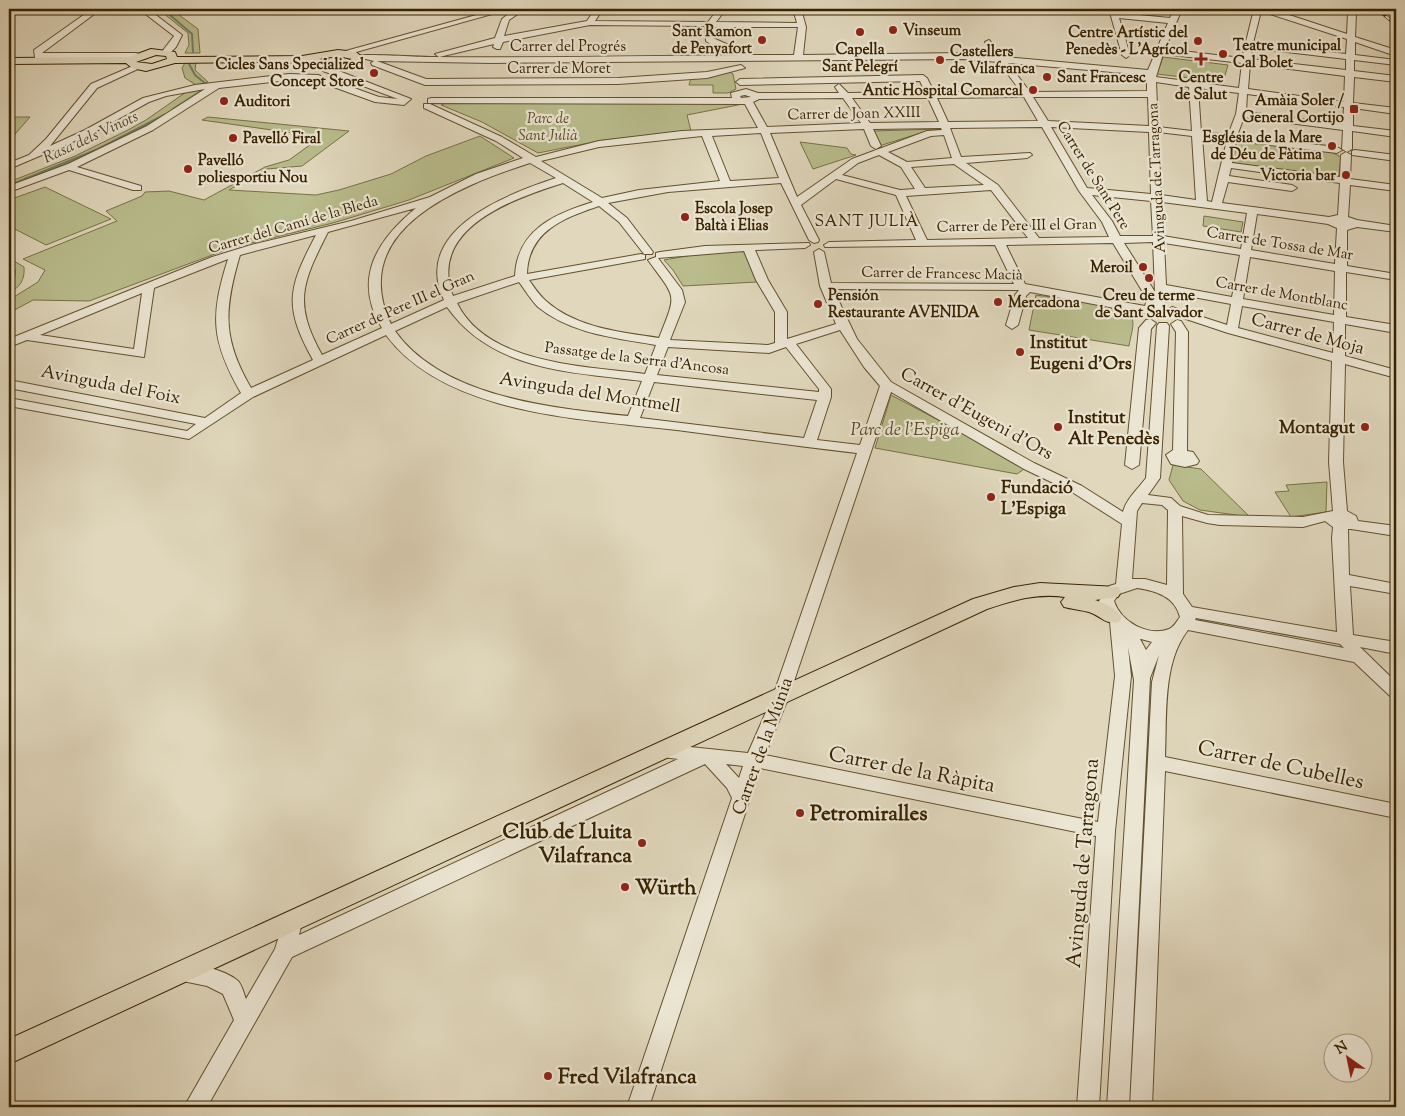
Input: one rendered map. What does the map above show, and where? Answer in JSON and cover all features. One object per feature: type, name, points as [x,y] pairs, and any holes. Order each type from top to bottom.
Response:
[{"type":"main road","points":[[326,63],[342,53],[353,62]]},
{"type":"main road","points":[[9,61],[135,61],[155,66],[169,56],[300,60],[326,63],[353,62]]},
{"type":"main road","points":[[9,1052],[972,608],[1020,592],[1048,589],[1093,594],[1117,588]]},
{"type":"main road","points":[[1006,596],[1038,596],[1090,605],[1118,622]]},
{"type":"street","points":[[97,9],[37,52],[38,56],[135,61]]},
{"type":"street","points":[[143,9],[178,35],[169,56]]},
{"type":"street","points":[[342,53],[506,9]]},
{"type":"street","points":[[489,70],[504,20],[510,13],[521,9]]},
{"type":"street","points":[[590,23],[599,9]]},
{"type":"street","points":[[722,9],[709,26],[712,42],[755,59],[755,62],[741,68],[739,71],[739,96]]},
{"type":"street","points":[[790,9],[797,25]]},
{"type":"street","points":[[797,9],[798,58]]},
{"type":"street","name":"Avinguda de Tarragona","points":[[1157,309],[1162,288],[1152,75],[1178,9]]},
{"type":"street","points":[[1216,206],[1232,137],[1241,114],[1248,45],[1258,9]]},
{"type":"street","points":[[1264,9],[1396,54]]},
{"type":"street","points":[[1339,9],[1349,12],[1351,38],[1346,181],[1339,222],[1342,268],[1336,462],[1341,520],[1339,538],[1345,639],[1359,657],[1396,692]]},
{"type":"street","points":[[1126,54],[1114,12],[1134,13],[1173,21]]},
{"type":"street","points":[[417,60],[499,39],[590,23],[709,26],[797,25]]},
{"type":"street","name":"Carrer de Sant Pere","points":[[989,42],[1003,59],[1026,94],[1084,191],[1107,220],[1157,309]]},
{"type":"street","points":[[353,62],[360,50],[370,45]]},
{"type":"street","points":[[1248,45],[1396,63]]},
{"type":"street","points":[[1162,51],[1396,79]]},
{"type":"street","name":"Carrer del Progrés","points":[[384,61],[417,60],[489,70],[556,71],[798,58],[974,57],[1025,61]]},
{"type":"street","points":[[52,146],[94,86],[135,61]]},
{"type":"street","points":[[353,62],[384,61]]},
{"type":"street","name":"Carrer de Moret","points":[[384,61],[425,82],[489,70],[556,71],[618,81],[707,75],[741,68]]},
{"type":"street","points":[[1025,61],[1122,70]]},
{"type":"street","points":[[1025,61],[1042,61]]},
{"type":"street","points":[[353,62],[412,102]]},
{"type":"street","points":[[1106,67],[1243,91],[1396,111]]},
{"type":"street","points":[[549,100],[556,71]]},
{"type":"street","points":[[9,166],[32,157],[146,100],[183,90],[289,76],[318,78],[378,100],[429,104],[739,96],[752,98],[844,94],[1152,94]]},
{"type":"street","points":[[740,82],[923,78],[947,129],[958,162],[994,186],[1036,241]]},
{"type":"street","points":[[834,80],[867,126],[878,149],[905,165],[922,192]]},
{"type":"street","points":[[1193,81],[1202,205]]},
{"type":"street","points":[[9,189],[68,167],[150,128],[216,86]]},
{"type":"street","name":"Carrer d'Eugeni d'Ors","points":[[752,98],[795,204],[817,246],[826,286],[844,325],[869,366],[887,385],[1029,466],[1077,489],[1129,522]]},
{"type":"street","points":[[429,104],[535,159],[597,195],[599,201]]},
{"type":"street","points":[[1241,114],[1396,134]]},
{"type":"street","points":[[795,204],[855,161],[878,149],[947,129],[1045,124],[1154,129],[1396,158]]},
{"type":"street","name":"Carrer de Joan XXIII","points":[[706,133],[867,126],[947,129]]},
{"type":"street","points":[[706,133],[727,186]]},
{"type":"street","name":"Carrer del Camí de la Bleda","points":[[9,343],[235,253],[322,232],[434,199],[480,176],[535,159],[608,143],[706,133]]},
{"type":"street","points":[[905,165],[1027,155]]},
{"type":"street","points":[[535,159],[564,180],[599,201],[623,220],[676,290],[679,302],[651,378],[633,420]]},
{"type":"street","points":[[1227,165],[1396,188]]},
{"type":"street","points":[[68,167],[137,188]]},
{"type":"street","points":[[836,176],[900,194],[994,186]]},
{"type":"street","points":[[1224,178],[1292,188]]},
{"type":"street","name":"Passatge de la Serra d'Ancosa","points":[[564,180],[512,196],[472,220],[448,248],[442,281],[448,302],[482,338],[511,354],[559,367],[825,397]]},
{"type":"street","points":[[786,180],[638,193],[599,201],[574,211],[537,233],[529,242],[524,253],[521,278],[542,304],[572,322],[600,332],[664,343],[758,349],[785,344],[844,325]]},
{"type":"street","points":[[1084,191],[1158,198],[1396,229]]},
{"type":"street","points":[[900,194],[923,243]]},
{"type":"street","name":"Avinguda del Montmell","points":[[434,199],[403,222],[384,248],[374,271],[374,295],[387,330],[417,361],[434,371],[478,392],[546,408],[866,450]]},
{"type":"street","points":[[1232,330],[1236,300],[1247,254],[1253,210]]},
{"type":"street","points":[[382,215],[398,218],[403,222]]},
{"type":"street","points":[[319,360],[300,323],[297,300],[301,273],[322,232]]},
{"type":"street","name":"Carrer de Pere III el Gran","points":[[189,435],[248,394],[319,360],[448,302],[484,288],[521,278],[651,256],[748,247],[1116,239],[1160,240]]},
{"type":"street","name":"Carrer de Tossa de Mar","points":[[1160,240],[1396,277]]},
{"type":"street","points":[[999,242],[1023,290],[1012,325]]},
{"type":"street","points":[[748,247],[762,280],[778,304],[781,312],[785,344],[825,389],[825,397],[809,443]]},
{"type":"street","points":[[235,253],[221,301],[222,339],[229,361],[248,394]]},
{"type":"street","points":[[26,336],[140,354],[149,286]]},
{"type":"street","name":"Carrer de Francesc Macià","points":[[826,286],[1023,290],[1157,309]]},
{"type":"street","name":"Carrer de Montblanc","points":[[1162,288],[1396,329]]},
{"type":"street","points":[[1156,325],[1143,318],[1143,312],[1157,309],[1179,316],[1178,323],[1182,332],[1180,452]]},
{"type":"street","name":"Carrer de Moja","points":[[1157,309],[1396,374]]},
{"type":"street","name":"Carrer de Moja","points":[[1156,325],[1212,323]]},
{"type":"street","points":[[1132,465],[1146,328],[1156,325]]},
{"type":"street","points":[[1141,1107],[1160,682],[1178,626],[1170,505],[1153,478],[1156,325]]},
{"type":"street","name":"Avinguda del Foix","points":[[9,384],[207,422]]},
{"type":"street","name":"Carrer de la Múnia","points":[[638,1107],[754,760],[781,696],[887,385]]},
{"type":"street","name":"Avinguda del Foix","points":[[9,402],[189,435]]},
{"type":"street","points":[[1118,1107],[1142,680],[1138,648],[1107,608],[1107,599],[1117,588],[1129,522],[1136,500],[1153,478]]},
{"type":"street","name":"Carrer d'Eugeni d'Ors","points":[[1077,489],[1108,498],[1136,500]]},
{"type":"street","points":[[1136,500],[1170,505],[1207,519],[1303,522],[1341,520],[1396,531]]},
{"type":"street","points":[[1341,579],[1396,589]]},
{"type":"street","points":[[1117,588],[1150,584],[1175,595]]},
{"type":"street","points":[[1118,622],[1145,635],[1178,626],[1345,639],[1396,648]]},
{"type":"street","name":"Avinguda de Tarragona","points":[[1088,1107],[1106,831],[1123,676],[1118,622]]},
{"type":"street","points":[[1178,626],[1359,657]]},
{"type":"street","points":[[1142,680],[1148,659],[1178,626]]},
{"type":"street","name":"Carrer de la Ràpita","points":[[661,751],[754,760],[1106,831]]},
{"type":"street","points":[[285,951],[679,766],[708,756],[733,783],[741,798]]},
{"type":"street","name":"Carrer de Cubelles","points":[[1156,762],[1396,811]]},
{"type":"street","points":[[196,1107],[285,951],[292,922]]},
{"type":"street","points":[[179,973],[210,977],[231,988],[244,1020]]},
{"type":"green space","points":[[158,9],[171,9],[198,29],[200,53],[185,53],[189,45],[188,33]]},
{"type":"green space","points":[[1163,57],[1228,65],[1223,82],[1157,74]]},
{"type":"green space","points":[[196,62],[195,70],[208,82],[196,85],[185,78],[182,68],[185,63]]},
{"type":"green space","points":[[730,72],[733,74],[736,89],[728,93],[713,93],[713,85],[689,85],[691,78]]},
{"type":"green space","points":[[207,88],[156,122],[106,148],[9,187],[9,182],[75,156],[128,130],[146,120],[189,90]]},
{"type":"green space","name":"Parc de Sant Julià","points":[[446,103],[743,104],[687,115],[691,131],[604,140],[538,153],[482,122],[441,105]]},
{"type":"green space","points":[[9,117],[30,117],[9,141]]},
{"type":"green space","points":[[208,117],[349,131],[302,166],[267,169],[229,190],[316,195],[391,174],[426,156],[480,136],[514,158],[409,200],[333,223],[231,248],[89,301],[33,300],[9,313],[9,300],[38,282],[45,270],[23,259],[117,221],[106,211],[142,196],[145,192],[169,191],[204,200],[265,167],[289,160],[321,137],[202,120]]},
{"type":"green space","points":[[939,129],[941,132],[921,133],[879,146],[873,131]]},
{"type":"green space","points":[[1237,141],[1329,151],[1341,157],[1339,176],[1331,177],[1237,164],[1233,162]]},
{"type":"green space","points":[[800,142],[847,148],[851,154],[856,155],[813,169]]},
{"type":"green space","points":[[45,187],[111,219],[46,245],[9,226],[9,200]]},
{"type":"green space","points":[[1204,216],[1243,222],[1241,232],[1203,226]]},
{"type":"green space","points":[[744,251],[757,282],[683,286],[664,260],[698,254]]},
{"type":"green space","points":[[9,258],[24,267],[24,276],[21,283],[9,293],[15,269],[9,265]]},
{"type":"green space","points":[[1036,295],[1118,307],[1125,310],[1133,322],[1129,346],[1029,330]]},
{"type":"green space","name":"Parc de l'Espiga","points":[[891,395],[1027,467],[1017,474],[875,448]]},
{"type":"green space","points":[[1173,465],[1201,469],[1250,517],[1200,510],[1183,501],[1169,480]]},
{"type":"green space","points":[[1327,482],[1326,512],[1291,517],[1275,492],[1289,491],[1286,485]]},
{"type":"waterway","points":[[163,9],[192,34],[193,52]]},
{"type":"waterway","name":"Rasa dels Vinots","points":[[173,109],[201,91],[206,84],[195,75],[189,64]]},
{"type":"waterway","name":"Rasa dels Vinots","points":[[25,179],[98,149],[166,114]]},
{"type":"waterway","name":"Rasa dels Vinots","points":[[9,186],[28,178]]},
{"type":"railway","points":[[1377,9],[1394,23]]},
{"type":"place","name":"Vinseum","points":[[893,30]]},
{"type":"place","name":"Capella Sant Pelegrí","points":[[860,32]]},
{"type":"place","name":"Sant Ramon de Penyafort","points":[[762,40]]},
{"type":"place","name":"Centre Artístic del Penedès - L'Agrícol","points":[[1198,41]]},
{"type":"place","name":"Teatre municipal Cal Bolet","points":[[1223,54]]},
{"type":"place","name":"Centre de Salut","points":[[1201,59]]},
{"type":"place","name":"Castellers de Vilafranca","points":[[940,60]]},
{"type":"place","name":"Cicles Sans Specialized Concept Store","points":[[374,73]]},
{"type":"place","name":"Sant Francesc","points":[[1047,77]]},
{"type":"place","name":"Antic Hospital Comarcal","points":[[1033,90]]},
{"type":"place","name":"Auditori","points":[[224,101]]},
{"type":"place","name":"Amàia Soler / General Cortijo","points":[[1354,109]]},
{"type":"place","name":"Pavelló Firal","points":[[233,138]]},
{"type":"place","name":"Església de la Mare de Déu de Fàtima","points":[[1332,146]]},
{"type":"place","name":"Pavelló poliesportiu Nou","points":[[188,169]]},
{"type":"place","name":"Victoria bar","points":[[1346,175]]},
{"type":"place","name":"Escola Josep Baltà i Elias","points":[[685,217]]},
{"type":"place","name":"Meroil","points":[[1143,267]]},
{"type":"place","name":"Creu de terme de Sant Salvador","points":[[1149,278]]},
{"type":"place","name":"Mercadona","points":[[998,302]]},
{"type":"place","name":"Pensión Restaurante AVENIDA","points":[[818,304]]},
{"type":"place","name":"Institut Eugeni d'Ors","points":[[1020,352]]},
{"type":"place","name":"Institut Alt Penedès","points":[[1058,427]]},
{"type":"place","name":"Montagut","points":[[1365,427]]},
{"type":"place","name":"Fundació L'Espiga","points":[[991,497]]},
{"type":"place","name":"Petromiralles","points":[[800,813]]},
{"type":"place","name":"Club de Lluita Vilafranca","points":[[642,843]]},
{"type":"place","name":"Würth","points":[[625,887]]},
{"type":"place","name":"Fred Vilafranca","points":[[548,1076]]},
{"type":"district","name":"SANT JULIÀ","points":[[867,220]]}]
